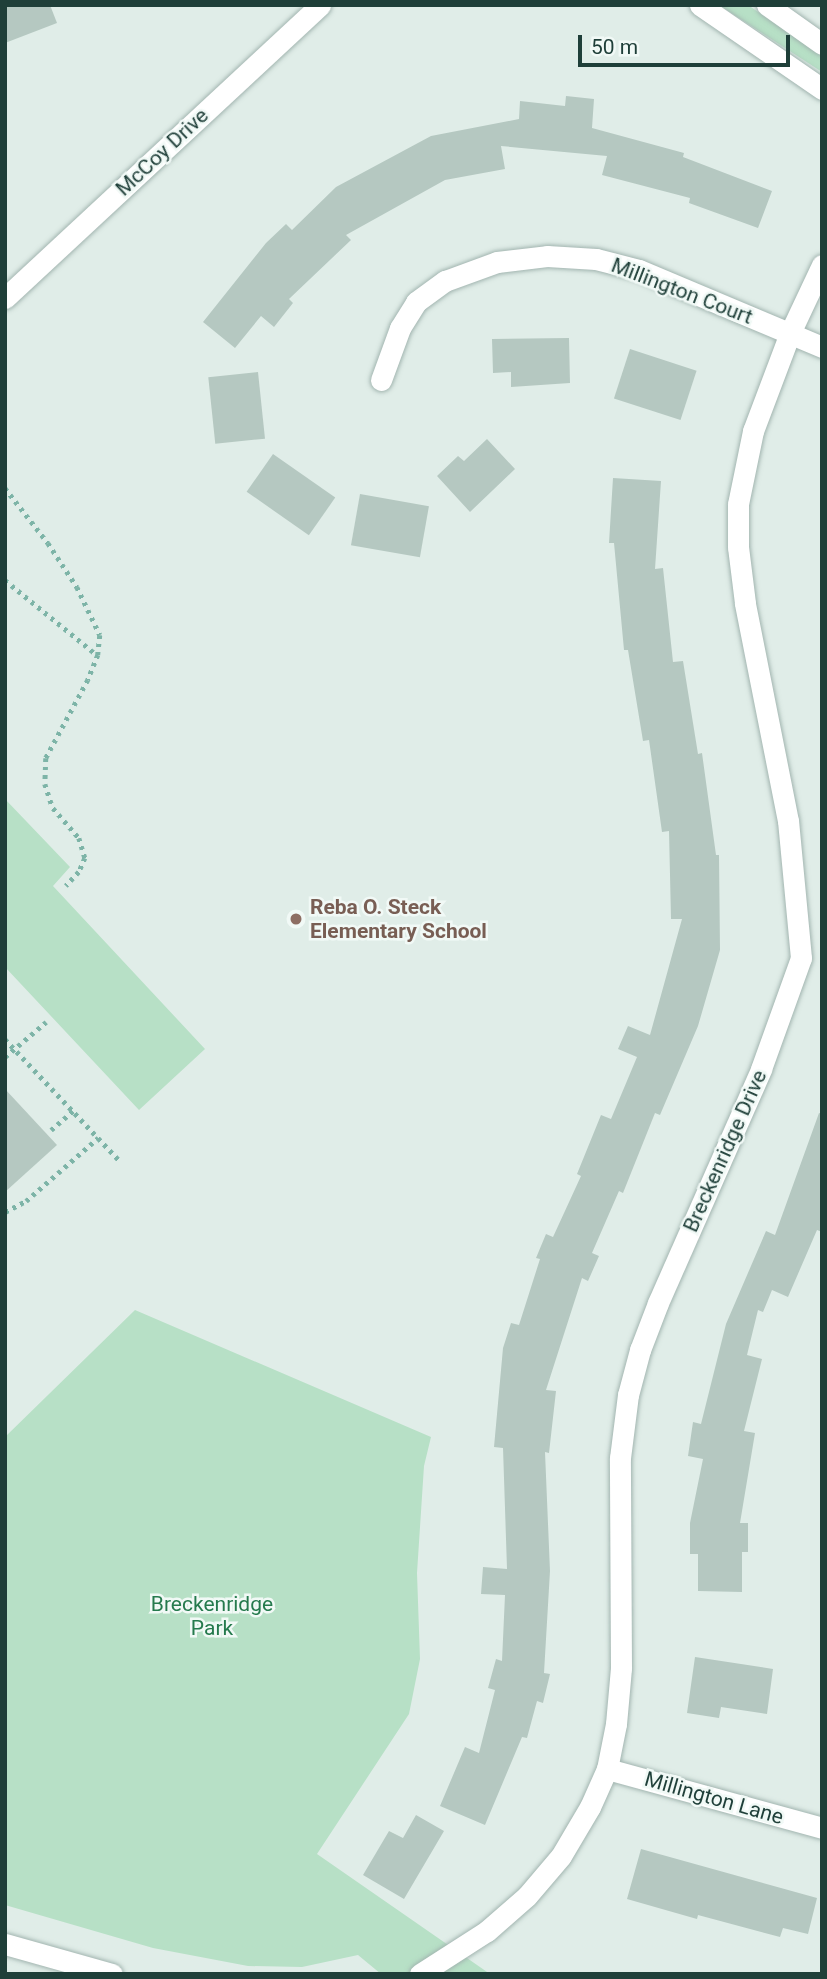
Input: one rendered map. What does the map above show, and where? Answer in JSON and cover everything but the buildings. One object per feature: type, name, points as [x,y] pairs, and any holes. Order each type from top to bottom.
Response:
[{"type":"street","name":"McCoy Drive","points":[[5,298],[320,5]]},
{"type":"street","points":[[700,5],[822,89]]},
{"type":"street","points":[[767,5],[822,44]]},
{"type":"street","name":"Millington Court","points":[[381,380],[400,328],[416,302],[445,281],[498,262],[548,257],[607,262],[639,270],[790,333]]},
{"type":"street","name":"Breckenridge Drive","points":[[420,1974],[486,1931],[527,1896],[561,1856],[590,1807],[607,1769],[616,1724],[621,1668],[620,1458],[628,1395],[640,1350],[658,1303],[812,959],[745,603],[738,547],[738,504],[752,431],[790,333],[822,265]]},
{"type":"street","points":[[790,333],[822,347]]},
{"type":"street","name":"Millington Lane","points":[[607,1769],[822,1828]]},
{"type":"street","points":[[5,1944],[112,1974]]},
{"type":"path","points":[[5,488],[48,544],[89,609],[100,635],[97,655],[88,680],[46,758],[45,784],[53,808],[79,838],[85,858],[79,872],[66,886]]},
{"type":"path","points":[[5,580],[97,655]]},
{"type":"path","points":[[5,1057],[46,1022]]},
{"type":"path","points":[[5,1039],[121,1162]]},
{"type":"path","points":[[51,1130],[73,1111]]},
{"type":"path","points":[[5,1212],[26,1201],[98,1138]]},
{"type":"green space","points":[[719,5],[748,5],[822,56],[822,72]]},
{"type":"green space","points":[[5,799],[70,867],[53,886],[205,1049],[139,1110],[5,967]]},
{"type":"green space","name":"Breckenridge Park","points":[[135,1310],[431,1437],[424,1466],[417,1573],[420,1659],[409,1714],[317,1854],[490,1974],[381,1974],[358,1955],[302,1967],[248,1966],[153,1948],[5,1905],[5,1437]]},
{"type":"place","name":"Reba O. Steck Elementary School","points":[[296,919]]}]
